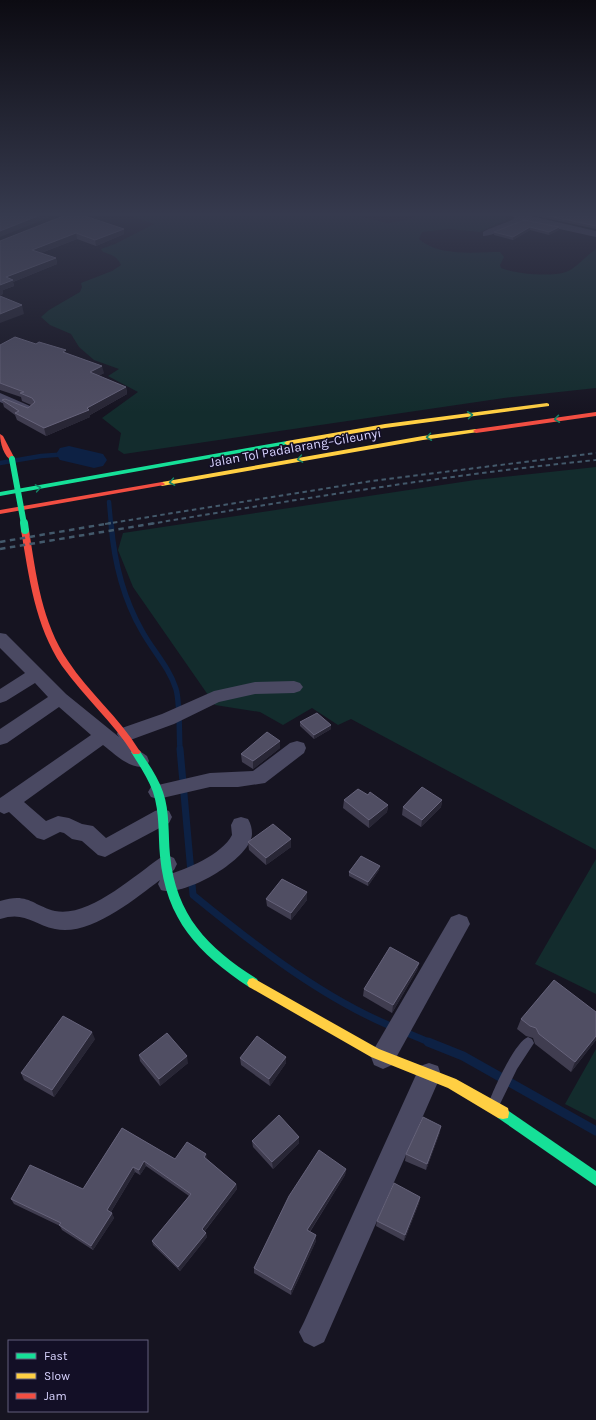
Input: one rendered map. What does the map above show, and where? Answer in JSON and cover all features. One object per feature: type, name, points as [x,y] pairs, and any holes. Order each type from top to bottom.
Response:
[{"type":"main road","name":"Jalan Tol Padalarang–Cileunyi","points":[[0,494],[385,426],[555,404]]},
{"type":"main road","name":"Jalan Tol Padalarang–Cileunyi","points":[[0,512],[424,438],[596,414]]},
{"type":"main road","points":[[0,436],[12,459],[32,577],[48,633],[64,663],[107,709],[126,734],[140,761],[166,790],[162,817],[180,875],[175,905],[188,927],[207,949],[237,973],[390,1044],[429,1075],[458,1086],[494,1105],[596,1179]]},
{"type":"street","points":[[0,397],[29,410]]},
{"type":"street","points":[[0,638],[60,698],[103,736],[140,761]]},
{"type":"street","points":[[0,697],[36,674]]},
{"type":"street","points":[[126,734],[168,719],[214,697],[255,688],[294,687]]},
{"type":"street","points":[[0,738],[60,698]]},
{"type":"street","points":[[103,736],[7,803],[44,832],[58,824],[63,824],[79,833],[86,832],[105,849],[132,832],[162,817]]},
{"type":"street","points":[[166,790],[196,783],[225,779],[238,780],[258,778],[297,748]]},
{"type":"street","points":[[0,910],[8,906],[23,906],[56,920],[79,919],[229,852],[242,839],[244,831],[241,825]]},
{"type":"street","points":[[390,1044],[459,924]]},
{"type":"street","points":[[314,1332],[429,1075]]},
{"type":"lane","points":[[494,1105],[513,1065],[528,1043]]},
{"type":"green space","points":[[91,279],[596,279],[596,388],[504,398],[124,454],[118,450],[121,433],[102,418],[138,392],[108,376],[119,369],[94,360],[79,347],[71,334],[50,325],[41,317],[49,310],[80,292],[82,287],[81,283]]},
{"type":"green space","points":[[596,467],[596,850],[351,719],[338,725],[312,708],[283,725],[260,712],[215,705],[133,587],[118,550],[123,533],[475,480]]},
{"type":"green space","points":[[596,859],[596,994],[535,964]]},
{"type":"green space","points":[[596,1049],[596,1120],[565,1104]]},
{"type":"building","points":[[0,279],[13,280],[0,285]]},
{"type":"building","points":[[0,296],[22,305],[0,314]]},
{"type":"building","points":[[15,337],[36,344],[39,342],[66,350],[63,352],[102,366],[90,372],[126,387],[87,408],[89,410],[44,428],[15,413],[19,411],[2,400],[5,399],[28,408],[35,402],[32,398],[20,393],[24,392],[0,383],[0,345]]},
{"type":"building","points":[[317,713],[331,725],[314,735],[300,722]]},
{"type":"building","points":[[267,732],[280,741],[253,761],[241,754]]},
{"type":"building","points":[[422,787],[442,800],[422,820],[403,807]]},
{"type":"building","points":[[358,789],[368,795],[370,792],[388,805],[369,820],[344,800]]},
{"type":"building","points":[[273,824],[291,839],[266,858],[248,842]]},
{"type":"building","points":[[361,856],[380,866],[368,882],[349,872]]},
{"type":"building","points":[[282,879],[307,892],[291,913],[266,899]]},
{"type":"building","points":[[390,947],[419,963],[393,1005],[364,989]]},
{"type":"building","points":[[554,980],[596,1012],[596,1036],[575,1062],[539,1034],[536,1028],[530,1026],[521,1019]]},
{"type":"building","points":[[63,1016],[92,1032],[52,1090],[21,1073]]},
{"type":"building","points":[[167,1033],[187,1056],[159,1079],[139,1055]]},
{"type":"building","points":[[257,1036],[286,1057],[269,1079],[240,1058]]},
{"type":"building","points":[[279,1115],[299,1137],[272,1162],[252,1141]]},
{"type":"building","points":[[423,1117],[441,1126],[427,1164],[406,1154]]},
{"type":"building","points":[[122,1128],[175,1159],[187,1142],[206,1154],[204,1157],[236,1184],[202,1229],[206,1233],[178,1267],[152,1241],[191,1194],[144,1161],[139,1170],[133,1167],[107,1210],[112,1213],[91,1246],[59,1225],[61,1223],[11,1199],[30,1165],[83,1189]]},
{"type":"building","points":[[319,1150],[346,1169],[307,1230],[316,1235],[291,1290],[254,1268],[289,1196]]},
{"type":"building","points":[[394,1183],[420,1197],[405,1235],[377,1221]]},
{"type":"waterway","points":[[0,463],[41,456],[69,454]]},
{"type":"waterway","points":[[69,454],[94,460]]},
{"type":"waterway","points":[[109,502],[111,524]]},
{"type":"waterway","points":[[111,523],[114,551],[120,579],[130,606],[146,638],[169,673],[176,689],[179,710],[180,750]]},
{"type":"waterway","points":[[180,749],[193,895],[281,963],[329,994],[377,1020],[431,1043]]},
{"type":"waterway","points":[[428,1042],[463,1056],[596,1131]]},
{"type":"railway","points":[[108,524],[372,481],[596,453]]},
{"type":"railway","points":[[150,524],[373,488],[596,460]]},
{"type":"railway","points":[[150,524],[156,523]]},
{"type":"railway","points":[[0,542],[108,524]]},
{"type":"railway","points":[[0,549],[150,524]]},
{"type":"traffic: fast","points":[[0,494],[287,443]]},
{"type":"traffic: fast","points":[[12,459],[25,530]]},
{"type":"traffic: fast","points":[[136,752],[151,777],[160,799],[163,815],[165,856],[169,878],[174,898],[182,915],[192,931],[218,959],[253,983]]},
{"type":"traffic: fast","points":[[503,1113],[596,1179]]},
{"type":"traffic: slow","points":[[287,443],[385,426],[547,405]]},
{"type":"traffic: slow","points":[[162,484],[423,438],[476,431]]},
{"type":"traffic: slow","points":[[253,983],[375,1053],[452,1083],[503,1113]]},
{"type":"traffic: jam","points":[[476,431],[596,414]]},
{"type":"traffic: jam","points":[[0,436],[12,459]]},
{"type":"traffic: jam","points":[[0,512],[162,484]]},
{"type":"traffic: jam","points":[[25,530],[34,582],[48,633],[65,664],[120,728],[136,752]]}]
